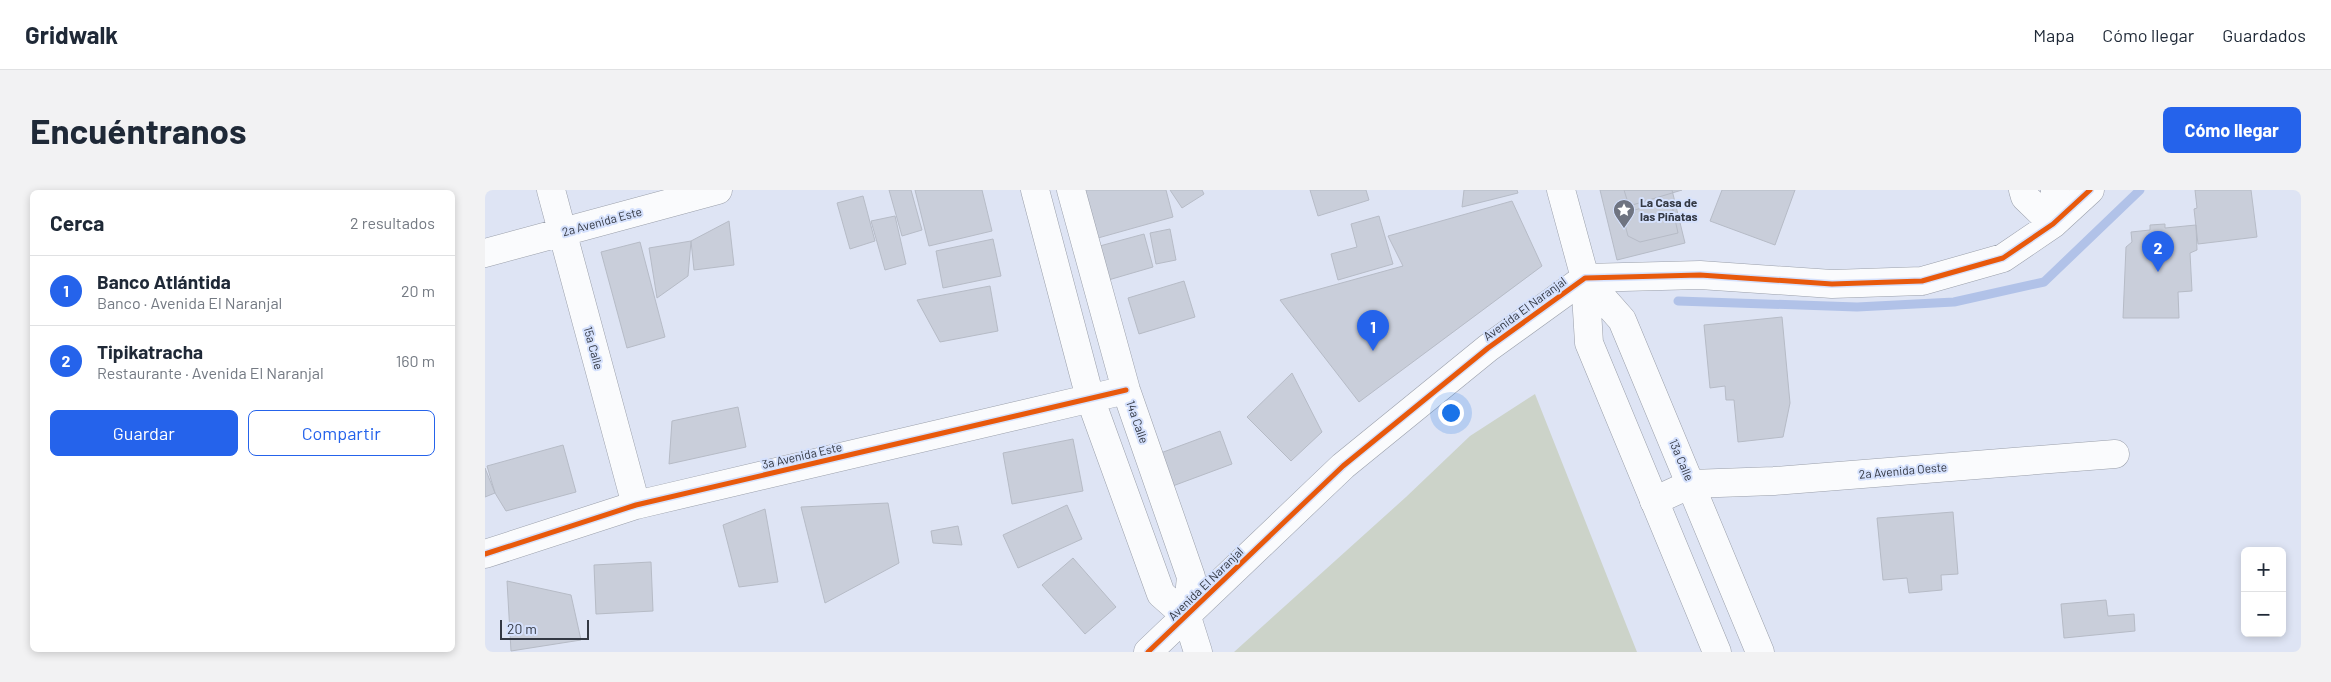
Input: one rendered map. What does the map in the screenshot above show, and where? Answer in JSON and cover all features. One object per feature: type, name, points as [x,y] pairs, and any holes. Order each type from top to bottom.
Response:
[{"type":"street","name":"15a Calle","points":[[551,190],[636,505]]},
{"type":"street","name":"2a Avenida Este","points":[[485,252],[718,190]]},
{"type":"street","points":[[1035,190],[1090,398],[1161,594],[1187,617]]},
{"type":"street","name":"14a Calle","points":[[1071,190],[1126,390],[1191,578],[1187,617],[1198,652]]},
{"type":"street","name":"13a Calle","points":[[1561,190],[1585,278],[1589,342],[1717,652]]},
{"type":"street","points":[[2023,190],[2025,197],[2053,224]]},
{"type":"street","points":[[2053,224],[2055,190]]},
{"type":"street","name":"Avenida El Naranjal","points":[[1148,652],[1187,617],[1343,466],[1488,348],[1585,278],[1700,275],[1831,284],[1922,281],[2003,258],[2053,224],[2090,190]]},
{"type":"street","name":"13a Calle","points":[[1585,278],[1621,320],[1760,652]]},
{"type":"street","name":"3a Avenida Este","points":[[485,554],[636,505],[1126,390]]},
{"type":"street","name":"2a Avenida Oeste","points":[[1691,484],[1773,481],[2115,454]]},
{"type":"street","points":[[1654,501],[1691,484]]},
{"type":"shaded area","points":[[1535,394],[1637,652],[1234,652],[1406,497],[1470,436]]},
{"type":"building","points":[[889,190],[911,190],[922,230],[902,236]]},
{"type":"building","points":[[915,190],[982,190],[992,231],[929,246]]},
{"type":"building","points":[[1085,190],[1166,190],[1173,217],[1098,238]]},
{"type":"building","points":[[1170,190],[1202,190],[1204,194],[1182,208]]},
{"type":"building","points":[[1310,190],[1366,190],[1369,200],[1318,216]]},
{"type":"building","points":[[1464,190],[1517,190],[1518,193],[1462,207]]},
{"type":"building","points":[[1600,190],[1672,190],[1685,243],[1617,260]]},
{"type":"building","points":[[1624,190],[1682,190],[1629,206]]},
{"type":"building","points":[[1722,190],[1795,190],[1775,245],[1710,221]]},
{"type":"building","points":[[2195,190],[2251,190],[2257,237],[2198,244],[2194,209],[2197,208]]},
{"type":"building","points":[[863,196],[875,241],[850,249],[837,203]]},
{"type":"building","points":[[1512,201],[1542,266],[1359,402],[1280,300],[1403,266],[1388,236]]},
{"type":"building","points":[[1671,201],[1678,233],[1640,242],[1628,236],[1622,213]]},
{"type":"building","points":[[895,216],[906,264],[885,270],[871,221]]},
{"type":"building","points":[[1379,216],[1393,264],[1338,280],[1331,254],[1357,247],[1351,224]]},
{"type":"building","points":[[729,221],[734,265],[694,270],[691,241]]},
{"type":"building","points":[[2165,224],[2165,228],[2196,225],[2197,250],[2190,253],[2192,291],[2178,292],[2179,318],[2123,318],[2126,247],[2132,242],[2131,232],[2150,230],[2150,225]]},
{"type":"building","points":[[1170,229],[1176,260],[1156,264],[1150,233]]},
{"type":"building","points":[[1144,234],[1153,267],[1105,281],[1096,247]]},
{"type":"building","points":[[993,239],[1001,276],[943,288],[936,251]]},
{"type":"building","points":[[691,241],[688,276],[657,298],[649,248]]},
{"type":"building","points":[[640,242],[665,337],[627,348],[601,252]]},
{"type":"building","points":[[1184,281],[1195,317],[1139,334],[1128,298]]},
{"type":"building","points":[[990,286],[998,331],[940,342],[917,300]]},
{"type":"building","points":[[1782,317],[1790,403],[1783,437],[1738,442],[1734,400],[1726,400],[1725,386],[1710,388],[1704,325]]},
{"type":"building","points":[[1292,373],[1322,432],[1291,461],[1247,417]]},
{"type":"building","points":[[738,407],[746,447],[669,464],[672,421]]},
{"type":"building","points":[[1220,431],[1232,464],[1170,487],[1158,454]]},
{"type":"building","points":[[1073,439],[1083,491],[1012,504],[1003,453]]},
{"type":"building","points":[[563,445],[576,492],[506,511],[495,493],[487,466]]},
{"type":"building","points":[[485,468],[495,493],[485,497]]},
{"type":"building","points":[[888,503],[899,563],[825,603],[801,507]]},
{"type":"building","points":[[1067,505],[1082,539],[1018,568],[1003,535]]},
{"type":"building","points":[[765,509],[778,582],[739,587],[723,525]]},
{"type":"building","points":[[1953,512],[1958,574],[1941,575],[1942,590],[1909,593],[1907,578],[1883,580],[1877,518]]},
{"type":"building","points":[[958,526],[962,545],[933,543],[931,531]]},
{"type":"building","points":[[1073,558],[1116,607],[1085,634],[1042,585]]},
{"type":"building","points":[[651,562],[653,611],[596,614],[594,565]]},
{"type":"building","points":[[507,581],[571,595],[581,640],[511,651]]},
{"type":"building","points":[[2106,600],[2108,616],[2134,614],[2135,631],[2064,638],[2061,604]]},
{"type":"waterway","points":[[1678,301],[1857,307],[1954,302],[2044,282],[2140,190]]},
{"type":"cycle path","points":[[1148,652],[1343,466],[1488,348],[1585,278],[1700,275],[1832,284],[1922,281],[2003,258],[2053,224],[2090,190]]},
{"type":"cycle path","points":[[485,554],[636,505],[1126,390]]},
{"type":"place","name":"La Casa de las Piñatas","points":[[1624,229]]},
{"type":"place","name":"Tipikatracha","points":[[2158,272]]},
{"type":"place","name":"Banco Atlántida","points":[[1373,351]]}]
